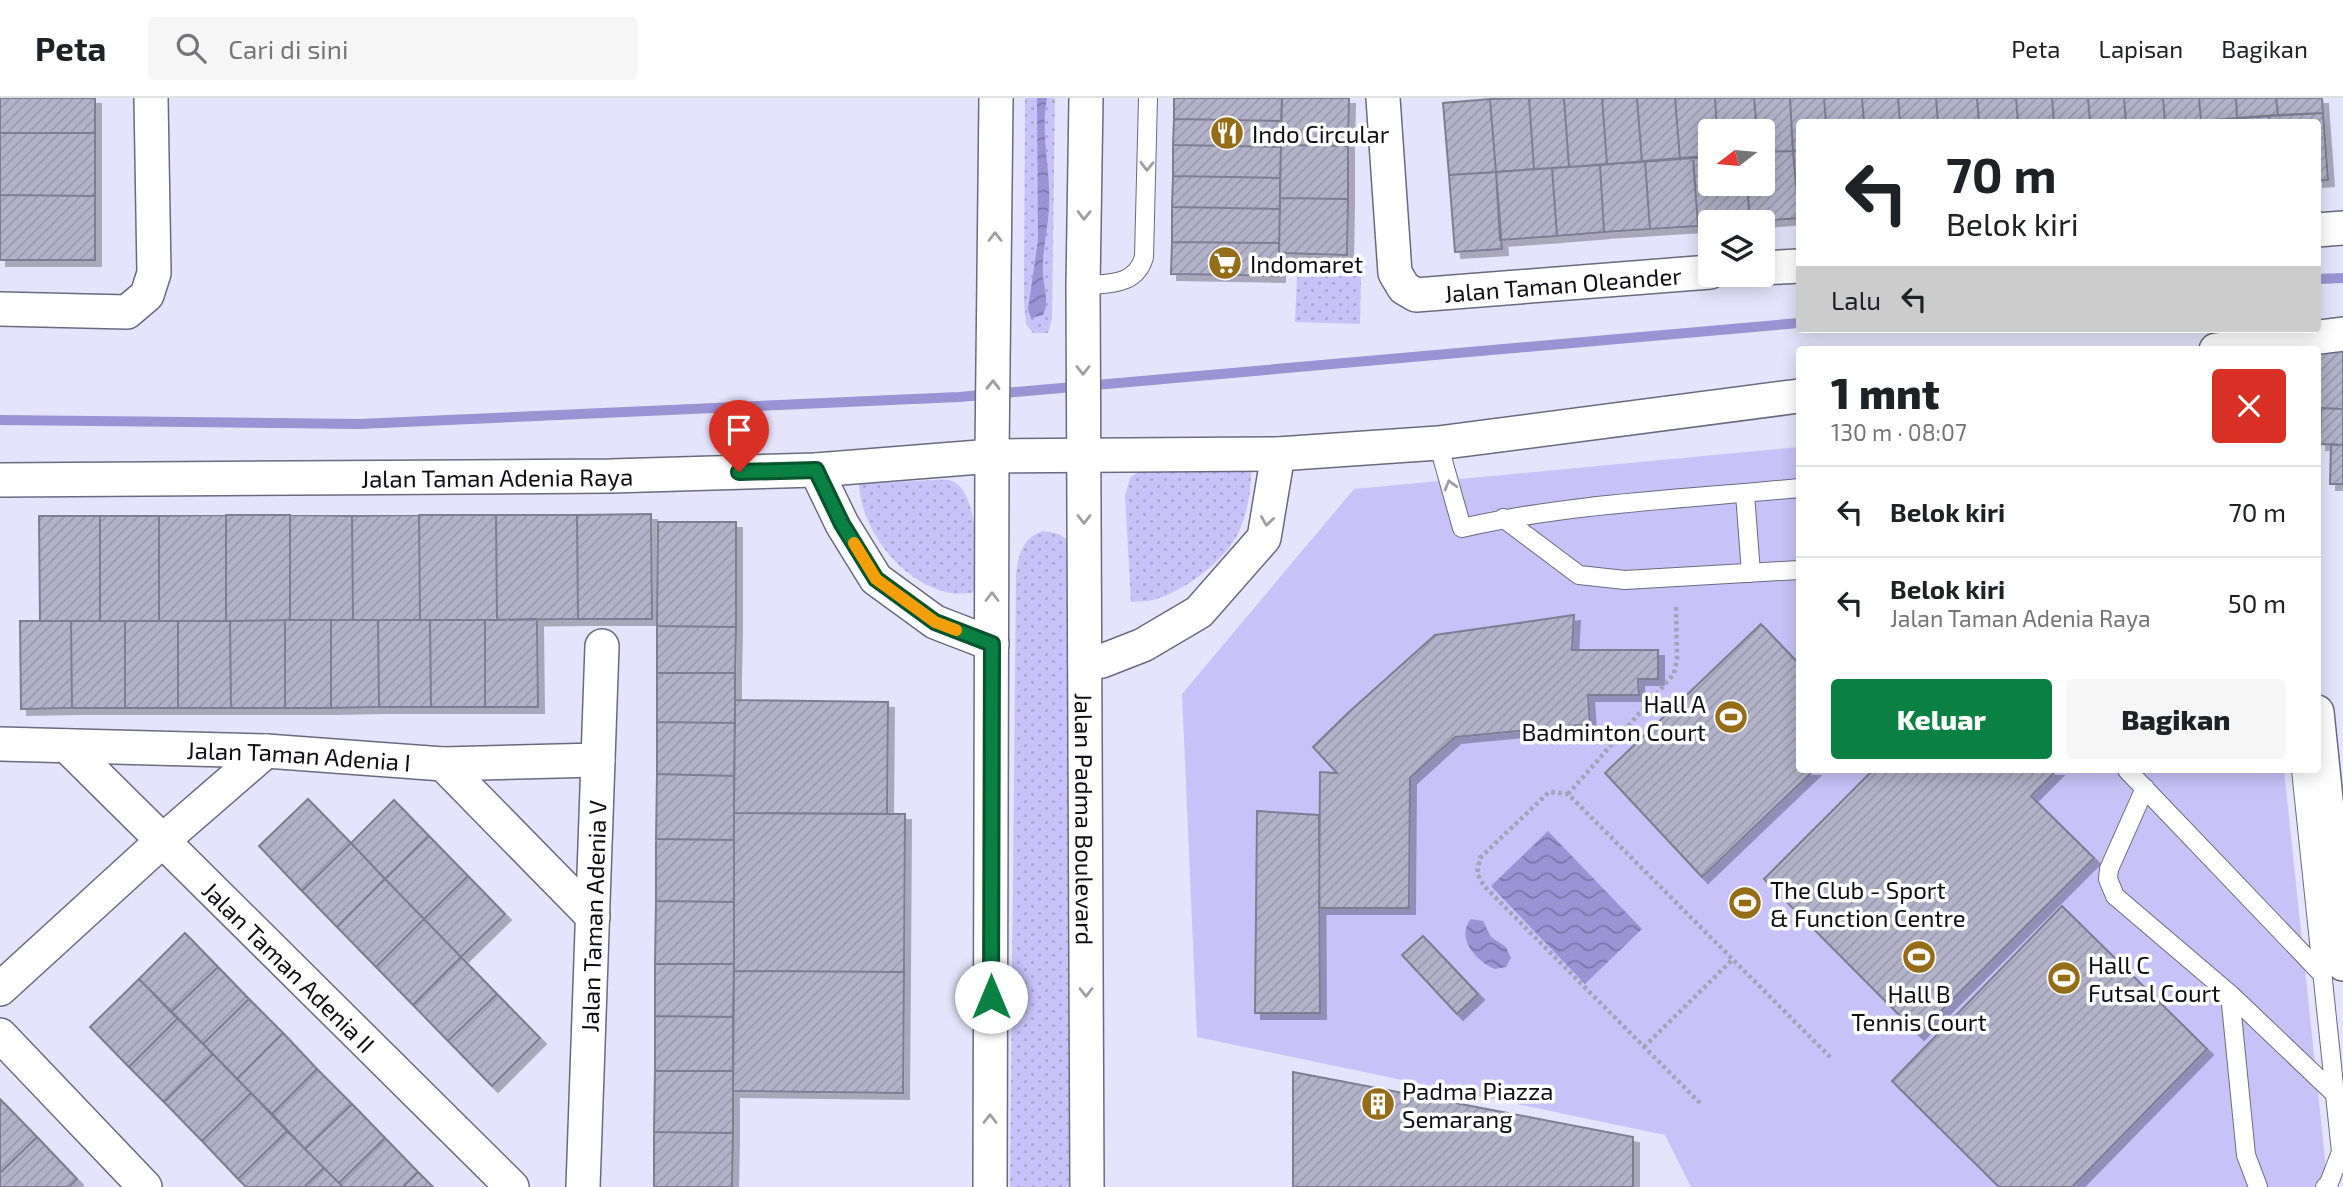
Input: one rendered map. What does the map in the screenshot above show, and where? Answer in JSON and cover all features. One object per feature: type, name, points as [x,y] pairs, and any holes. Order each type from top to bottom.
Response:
[{"type":"street","points":[[0,309],[127,312],[147,296],[153,273],[151,98]]},
{"type":"street","points":[[990,1187],[996,98]]},
{"type":"street","points":[[1083,294],[1086,98]]},
{"type":"street","name":"Jalan Taman Oleander","points":[[1383,98],[1395,273],[1404,288],[1416,295],[1698,273]]},
{"type":"street","points":[[2321,230],[2343,228]]},
{"type":"street","points":[[1775,267],[1796,266]]},
{"type":"street","name":"Jalan Padma Boulevard","points":[[1083,294],[1087,1187]]},
{"type":"street","points":[[2279,346],[2343,334]]},
{"type":"street","name":"Jalan Taman Adenia Raya","points":[[0,480],[597,476],[816,470],[992,454],[1278,454],[1438,443],[1796,396]]},
{"type":"street","points":[[1085,663],[1102,662],[1143,645],[1199,612],[1264,538],[1278,454]]},
{"type":"street","points":[[816,470],[842,524],[876,579],[935,622],[992,644]]},
{"type":"street","name":"Jalan Taman Adenia V","points":[[583,1187],[602,646]]},
{"type":"street","points":[[2321,732],[2335,802],[2333,969]]},
{"type":"street","name":"Jalan Taman Adenia I","points":[[0,744],[266,751],[443,764],[598,760]]},
{"type":"street","name":"Jalan Taman Adenia II","points":[[67,746],[512,1187]]},
{"type":"street","points":[[0,989],[161,842],[266,751]]},
{"type":"street","points":[[443,764],[593,917]]},
{"type":"street","points":[[0,1035],[145,1187]]},
{"type":"lane","points":[[1083,294],[1128,280],[1141,270],[1144,257],[1148,98]]},
{"type":"lane","points":[[1438,443],[1462,528],[1503,518],[1796,488]]},
{"type":"lane","points":[[1745,494],[1751,573]]},
{"type":"lane","points":[[1503,518],[1579,575],[1625,580],[1796,570]]},
{"type":"lane","points":[[2130,773],[2333,969]]},
{"type":"lane","points":[[2301,773],[2333,969],[2341,1152],[2325,1187]]},
{"type":"lane","points":[[2145,788],[2109,869],[2110,887],[2116,896],[2230,994],[2337,1096]]},
{"type":"lane","points":[[2230,994],[2246,1155],[2258,1187]]},
{"type":"path","points":[[1568,793],[1674,674],[1677,659],[1676,577]]},
{"type":"path","points":[[1700,1103],[1484,886],[1477,873],[1480,858],[1549,792],[1568,793],[1830,1057]]},
{"type":"path","points":[[1644,1046],[1733,959]]},
{"type":"shaded area","points":[[1025,98],[1055,98],[1052,319],[1048,333],[1033,333],[1026,324]]},
{"type":"shaded area","points":[[1361,276],[1360,324],[1295,322],[1297,277]]},
{"type":"shaded area","name":"The Club - Sport & Function Centre","points":[[1796,447],[1796,773],[2284,773],[2328,1187],[1691,1187],[1665,1135],[1197,1037],[1182,694],[1354,489]]},
{"type":"shaded area","points":[[1252,459],[1246,512],[1240,529],[1226,552],[1204,573],[1178,590],[1153,600],[1131,602],[1125,496],[1130,478],[1147,464]]},
{"type":"shaded area","points":[[946,480],[961,488],[968,500],[975,531],[979,592],[950,593],[929,586],[914,577],[886,551],[867,519],[861,501],[859,484]]},
{"type":"shaded area","points":[[1043,531],[1059,534],[1073,544],[1071,1187],[1010,1187],[1016,574],[1020,553],[1026,542]]},
{"type":"water","points":[[1037,98],[1047,98],[1045,139],[1049,207],[1043,264],[1046,304],[1043,315],[1031,318],[1028,309],[1038,240]]},
{"type":"water","points":[[1548,831],[1642,929],[1585,984],[1491,886]]},
{"type":"water","points":[[1471,919],[1483,921],[1491,937],[1506,947],[1511,958],[1506,967],[1495,969],[1488,966],[1470,949],[1465,934]]},
{"type":"building","points":[[0,98],[95,98],[95,133],[0,133]]},
{"type":"building","points":[[1174,98],[1282,98],[1281,121],[1174,119]]},
{"type":"building","points":[[1282,98],[1349,98],[1348,146],[1281,145]]},
{"type":"building","points":[[1529,98],[1564,98],[1569,167],[1534,169]]},
{"type":"building","points":[[1529,98],[1534,169],[1496,172],[1490,99]]},
{"type":"building","points":[[1564,98],[1602,98],[1607,164],[1569,167]]},
{"type":"building","points":[[1602,98],[1637,98],[1642,162],[1607,164]]},
{"type":"building","points":[[1637,98],[1675,98],[1680,159],[1642,162]]},
{"type":"building","points":[[1675,98],[1715,98],[1716,119],[1698,119],[1698,158],[1680,159]]},
{"type":"building","points":[[1715,98],[1754,98],[1756,119],[1716,119]]},
{"type":"building","points":[[1754,98],[1790,98],[1793,151],[1775,152],[1775,119],[1756,119]]},
{"type":"building","points":[[1790,98],[1824,98],[1826,119],[1796,119],[1796,150],[1793,151]]},
{"type":"building","points":[[1824,98],[1862,98],[1864,119],[1826,119]]},
{"type":"building","points":[[1862,98],[1898,98],[1900,119],[1864,119]]},
{"type":"building","points":[[1898,98],[1936,98],[1938,119],[1900,119]]},
{"type":"building","points":[[1936,98],[1977,98],[1979,119],[1938,119]]},
{"type":"building","points":[[1977,98],[2016,98],[2018,119],[1979,119]]},
{"type":"building","points":[[2016,98],[2052,98],[2054,119],[2018,119]]},
{"type":"building","points":[[2052,98],[2088,98],[2090,119],[2054,119]]},
{"type":"building","points":[[2088,98],[2124,98],[2126,119],[2090,119]]},
{"type":"building","points":[[2124,98],[2163,98],[2165,119],[2126,119]]},
{"type":"building","points":[[2163,98],[2199,98],[2201,119],[2165,119]]},
{"type":"building","points":[[2199,98],[2236,98],[2237,118],[2201,119]]},
{"type":"building","points":[[2236,98],[2276,98],[2278,115],[2237,118]]},
{"type":"building","points":[[2276,98],[2322,98],[2323,113],[2278,115]]},
{"type":"building","points":[[1490,99],[1496,172],[1449,175],[1443,103]]},
{"type":"building","points":[[2323,113],[2328,180],[2321,181],[2321,119],[2270,119],[2269,116]]},
{"type":"building","points":[[2269,116],[2270,119],[2229,119]]},
{"type":"building","name":"Indo Circular","points":[[1174,119],[1281,121],[1281,147],[1173,145]]},
{"type":"building","points":[[0,133],[95,133],[95,196],[0,195]]},
{"type":"building","points":[[1173,145],[1281,147],[1280,178],[1173,176]]},
{"type":"building","points":[[1281,145],[1348,146],[1348,199],[1280,198]]},
{"type":"building","points":[[1796,150],[1796,184],[1793,151]]},
{"type":"building","points":[[1793,151],[1796,218],[1775,220],[1775,210],[1749,210],[1748,196],[1775,196],[1775,152]]},
{"type":"building","points":[[1693,157],[1698,157],[1698,196],[1748,196],[1749,210],[1698,210],[1698,226]]},
{"type":"building","points":[[1693,157],[1698,226],[1650,229],[1645,161]]},
{"type":"building","points":[[1645,161],[1650,229],[1604,232],[1600,165]]},
{"type":"building","points":[[1600,165],[1604,232],[1557,236],[1552,168]]},
{"type":"building","points":[[1552,168],[1557,236],[1500,240],[1496,172]]},
{"type":"building","points":[[1496,172],[1502,249],[1455,252],[1449,175]]},
{"type":"building","points":[[1173,176],[1280,178],[1280,209],[1172,207]]},
{"type":"building","points":[[0,195],[95,196],[95,260],[0,260]]},
{"type":"building","points":[[1280,198],[1348,199],[1347,255],[1279,253]]},
{"type":"building","points":[[1172,207],[1280,209],[1279,243],[1172,242]]},
{"type":"building","name":"Indomaret","points":[[1172,242],[1279,243],[1279,276],[1171,274]]},
{"type":"building","points":[[2321,351],[2343,351],[2343,409],[2321,408]]},
{"type":"building","points":[[2321,408],[2343,409],[2343,445],[2321,444]]},
{"type":"building","points":[[2331,444],[2343,445],[2343,484],[2330,484]]},
{"type":"building","points":[[651,514],[652,619],[578,619],[577,515]]},
{"type":"building","points":[[226,515],[290,515],[290,620],[226,621]]},
{"type":"building","points":[[226,515],[226,621],[159,621],[159,516]]},
{"type":"building","points":[[290,515],[352,516],[353,620],[290,620]]},
{"type":"building","points":[[419,515],[496,515],[497,620],[420,620]]},
{"type":"building","points":[[419,515],[420,620],[353,620],[352,516]]},
{"type":"building","points":[[496,515],[577,515],[578,619],[497,620]]},
{"type":"building","points":[[39,516],[100,516],[100,621],[40,621]]},
{"type":"building","points":[[100,516],[159,516],[159,621],[100,621]]},
{"type":"building","points":[[658,522],[736,522],[736,627],[657,626]]},
{"type":"building","points":[[1574,615],[1572,650],[1658,650],[1658,679],[1638,679],[1639,695],[1588,695],[1590,724],[1455,737],[1410,778],[1409,908],[1319,908],[1320,772],[1337,773],[1313,747],[1435,635]]},
{"type":"building","points":[[537,619],[538,707],[485,707],[485,620]]},
{"type":"building","points":[[285,620],[331,620],[331,708],[285,708]]},
{"type":"building","points":[[285,620],[285,708],[231,708],[230,621]]},
{"type":"building","points":[[331,620],[378,620],[379,707],[331,708]]},
{"type":"building","points":[[378,620],[430,620],[431,707],[379,707]]},
{"type":"building","points":[[430,620],[485,620],[485,707],[431,707]]},
{"type":"building","points":[[20,621],[71,621],[72,708],[21,709]]},
{"type":"building","points":[[71,621],[125,621],[125,708],[72,708]]},
{"type":"building","points":[[125,621],[178,621],[178,708],[125,708]]},
{"type":"building","points":[[178,621],[230,621],[231,708],[178,708]]},
{"type":"building","name":"Hall A Badminton Court","points":[[1761,624],[1796,661],[1796,773],[1811,773],[1702,877],[1605,773]]},
{"type":"building","points":[[657,626],[736,627],[735,673],[657,673]]},
{"type":"building","points":[[657,673],[735,673],[735,723],[657,722]]},
{"type":"building","points":[[735,700],[888,702],[887,814],[734,813]]},
{"type":"building","points":[[657,722],[735,723],[734,776],[657,774]]},
{"type":"building","name":"Hall B Tennis Court","points":[[1870,773],[2054,773],[2031,796],[2094,858],[1918,1034],[1764,879]]},
{"type":"building","points":[[657,774],[734,776],[734,840],[656,839]]},
{"type":"building","points":[[308,799],[351,843],[302,891],[259,846]]},
{"type":"building","points":[[394,800],[429,836],[385,879],[351,843]]},
{"type":"building","points":[[1257,811],[1319,815],[1320,1013],[1255,1013]]},
{"type":"building","points":[[734,813],[905,814],[904,972],[734,971]]},
{"type":"building","points":[[429,836],[468,876],[424,919],[385,879]]},
{"type":"building","points":[[656,839],[734,840],[734,902],[656,901]]},
{"type":"building","points":[[351,843],[385,879],[337,927],[302,891]]},
{"type":"building","points":[[468,876],[505,914],[461,957],[424,919]]},
{"type":"building","points":[[385,879],[424,919],[376,967],[337,927]]},
{"type":"building","points":[[656,901],[734,902],[734,964],[655,964]]},
{"type":"building","name":"Hall C Futsal Court","points":[[2062,906],[2207,1049],[2072,1187],[1999,1187],[1892,1081]]},
{"type":"building","points":[[424,919],[461,957],[413,1005],[376,967]]},
{"type":"building","points":[[185,933],[218,967],[171,1012],[139,979]]},
{"type":"building","points":[[1423,936],[1478,994],[1457,1014],[1402,955]]},
{"type":"building","points":[[461,957],[497,994],[448,1041],[413,1005]]},
{"type":"building","points":[[655,964],[734,964],[733,1017],[655,1016]]},
{"type":"building","points":[[218,967],[249,999],[203,1044],[171,1012]]},
{"type":"building","points":[[734,971],[904,972],[903,1093],[733,1091]]},
{"type":"building","points":[[139,979],[178,1018],[129,1067],[90,1027]]},
{"type":"building","points":[[497,994],[540,1038],[492,1086],[448,1041]]},
{"type":"building","points":[[249,999],[283,1033],[237,1079],[203,1044]]},
{"type":"building","points":[[655,1016],[733,1017],[733,1071],[655,1071]]},
{"type":"building","points":[[178,1018],[213,1054],[164,1102],[129,1067]]},
{"type":"building","points":[[283,1033],[317,1069],[272,1114],[237,1079]]},
{"type":"building","points":[[213,1054],[251,1093],[202,1141],[164,1102]]},
{"type":"building","points":[[317,1069],[352,1104],[305,1149],[272,1114]]},
{"type":"building","points":[[655,1071],[733,1071],[733,1133],[654,1132]]},
{"type":"building","name":"Padma Piazza Semarang","points":[[1293,1072],[1633,1137],[1633,1187],[1293,1187]]},
{"type":"building","points":[[251,1093],[287,1131],[238,1179],[202,1141]]},
{"type":"building","points":[[0,1099],[37,1137],[0,1173]]},
{"type":"building","points":[[352,1104],[385,1138],[339,1183],[305,1149]]},
{"type":"building","points":[[287,1131],[324,1168],[304,1187],[246,1187],[238,1179]]},
{"type":"building","points":[[654,1132],[733,1133],[732,1187],[654,1187]]},
{"type":"building","points":[[37,1137],[77,1179],[69,1187],[0,1187],[0,1173]]},
{"type":"building","points":[[385,1138],[418,1172],[403,1187],[343,1187],[339,1183]]},
{"type":"building","points":[[324,1168],[343,1187],[304,1187]]},
{"type":"building","points":[[418,1172],[433,1187],[403,1187]]},
{"type":"waterway","points":[[2321,279],[2343,278]]},
{"type":"waterway","points":[[0,420],[359,424],[959,397],[1796,323]]},
{"type":"slow traffic","points":[[854,543],[876,579],[935,622],[956,630]]},
{"type":"place","name":"Indo Circular","points":[[1227,133]]},
{"type":"place","name":"Indomaret","points":[[1225,263]]},
{"type":"place","name":"Hall A Badminton Court","points":[[1731,717]]},
{"type":"place","name":"The Club - Sport & Function Centre","points":[[1745,903]]},
{"type":"place","name":"Hall B Tennis Court","points":[[1919,957]]},
{"type":"place","name":"Hall C Futsal Court","points":[[2064,978]]},
{"type":"place","name":"Padma Piazza Semarang","points":[[1378,1104]]},
{"type":"route","points":[[739,472],[816,470],[842,524],[876,579],[935,622],[992,644],[991,997]]}]
